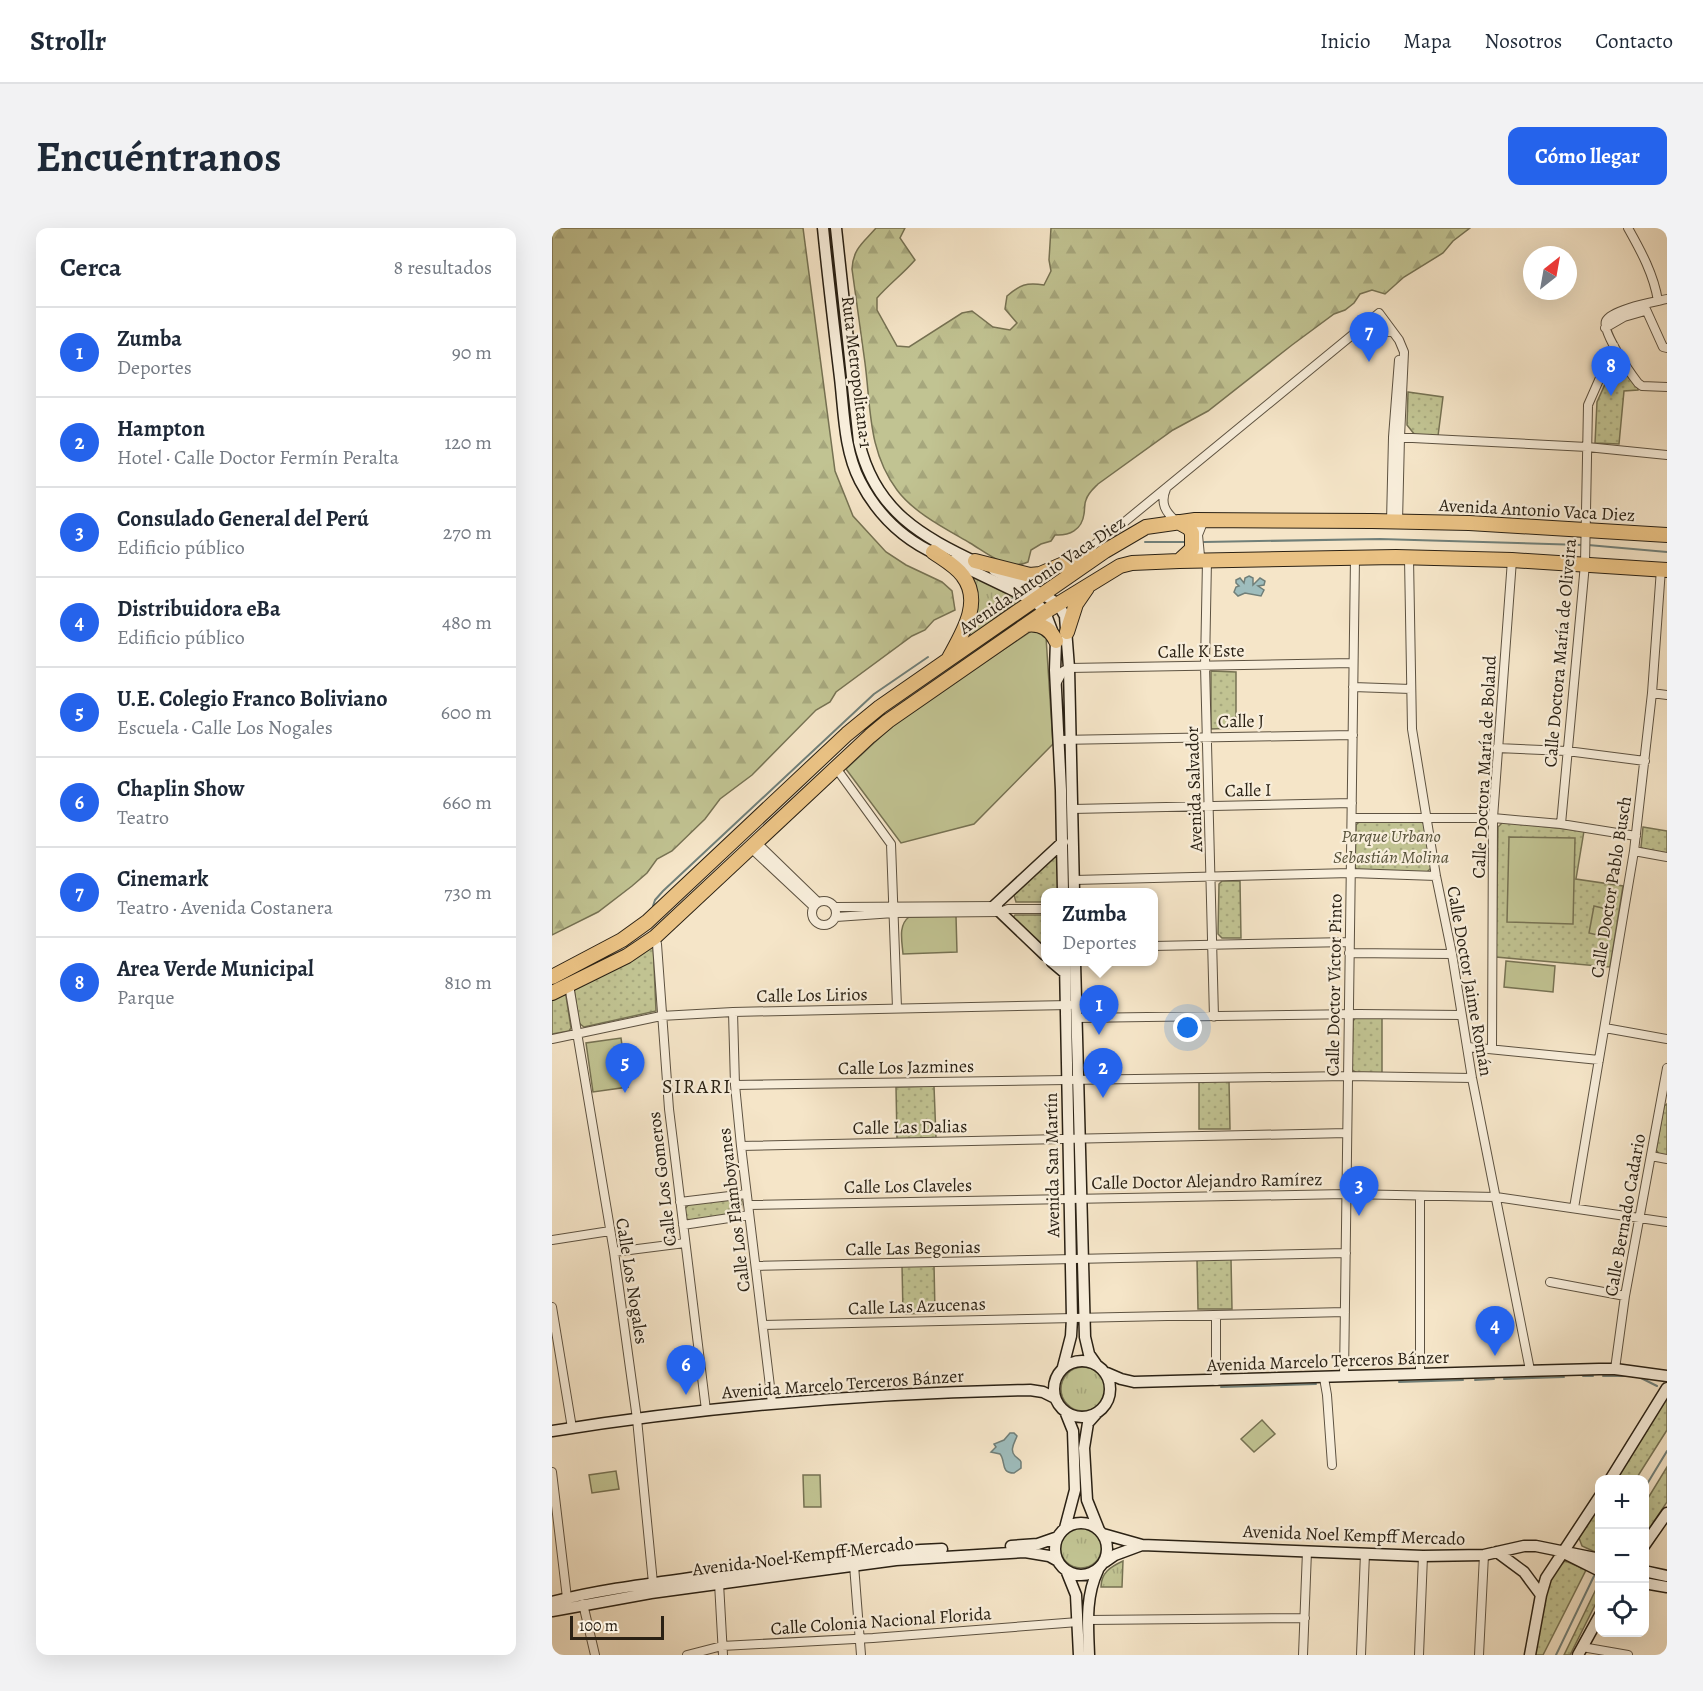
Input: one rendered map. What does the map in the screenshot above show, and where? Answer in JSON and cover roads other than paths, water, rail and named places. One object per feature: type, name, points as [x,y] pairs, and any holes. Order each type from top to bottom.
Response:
[{"type":"highway","points":[[1207,560],[1202,547],[1202,533],[1207,524],[1213,520]]},
{"type":"highway","name":"Avenida Antonio Vaca Diez","points":[[552,977],[622,940],[647,922],[847,734],[887,701],[1040,598],[1099,553],[1146,528],[1213,520],[1395,522],[1667,535]]},
{"type":"highway","points":[[1179,561],[1192,549],[1192,533],[1184,524]]},
{"type":"highway","points":[[933,552],[963,576],[972,599],[969,617],[948,659]]},
{"type":"highway","points":[[975,561],[1030,575],[1054,570],[1068,562],[1099,553]]},
{"type":"highway","name":"Avenida Antonio Vaca Diez","points":[[552,993],[627,956],[655,937],[758,847],[768,832],[870,736],[903,710],[1045,612],[1120,566],[1132,563],[1207,560],[1409,558],[1585,560],[1664,570]]},
{"type":"highway","points":[[1067,632],[1076,604],[1091,582]]},
{"type":"highway","points":[[1026,626],[1040,625],[1051,632],[1056,641]]},
{"type":"highway","points":[[836,768],[831,762],[830,753],[847,734]]},
{"type":"main road","name":"Ruta Metropolitana 1","points":[[823,228],[845,427],[851,460],[860,482],[880,511],[898,531],[919,546],[1040,598]]},
{"type":"main road","name":"Ruta Metropolitana 1","points":[[836,228],[859,442],[870,477],[885,500],[902,519],[920,533],[1040,598]]},
{"type":"main road","points":[[1040,598],[1058,604],[1065,616],[1067,632],[1071,739],[1063,843],[1074,880],[1074,888]]},
{"type":"main road","points":[[1040,598],[1056,641],[1058,741],[1066,790],[1072,809],[1064,888]]},
{"type":"main road","points":[[1041,951],[1000,909],[1063,843]]},
{"type":"main road","name":"Avenida San Martín","points":[[1063,1367],[1071,1336],[1072,1318],[1068,1139],[1076,1018],[1070,1005],[1075,966]]},
{"type":"main road","name":"Avenida San Martín","points":[[1065,967],[1070,1005],[1072,1080]]},
{"type":"main road","points":[[1072,1080],[1080,1138],[1086,1346],[1096,1364],[1107,1373],[1111,1385],[1110,1397]]},
{"type":"main road","points":[[1089,1655],[1076,1595],[1066,1570],[1058,1561],[1055,1553],[1075,1490],[1073,1431],[1065,1411],[1055,1398],[1056,1380],[1063,1367],[1083,1360],[1096,1364]]},
{"type":"main road","points":[[1612,1475],[1665,1391],[1661,1375],[1667,1367]]},
{"type":"main road","name":"Avenida Marcelo Terceros Bánzer","points":[[1107,1373],[1134,1382],[1530,1370],[1615,1369],[1661,1375]]},
{"type":"main road","name":"Avenida Marcelo Terceros Bánzer","points":[[1029,1390],[1056,1380]]},
{"type":"main road","points":[[1079,1655],[1083,1621],[1092,1583],[1108,1548],[1087,1500],[1084,1448],[1088,1424],[1110,1397],[1122,1387],[1134,1382]]},
{"type":"main road","name":"Avenida Marcelo Terceros Bánzer","points":[[552,1431],[772,1403],[921,1393],[1029,1390],[1043,1392],[1055,1398]]},
{"type":"main road","points":[[1065,1411],[1080,1417],[1096,1414]]},
{"type":"main road","points":[[1530,1655],[1541,1595],[1550,1570],[1595,1502]]},
{"type":"main road","points":[[1649,1539],[1667,1514]]},
{"type":"main road","points":[[1061,1533],[1078,1523],[1093,1525],[1101,1532]]},
{"type":"main road","name":"Avenida Noel Kempff Mercado","points":[[1101,1532],[1142,1545],[1423,1556],[1484,1555],[1524,1546],[1536,1546],[1591,1560]]},
{"type":"main road","name":"Avenida Noel Kempff Mercado","points":[[552,1609],[894,1551],[1038,1544],[1061,1533]]},
{"type":"main road","name":"Avenida Noel Kempff Mercado","points":[[1101,1566],[1114,1555],[1142,1545]]},
{"type":"main road","points":[[1497,1552],[1524,1572],[1541,1595]]},
{"type":"main road","name":"Avenida Noel Kempff Mercado","points":[[552,1602],[653,1583],[756,1569],[854,1565],[934,1556],[1016,1553],[1038,1553],[1058,1561]]},
{"type":"main road","points":[[1066,1570],[1082,1575],[1091,1574],[1101,1566]]},
{"type":"main road","points":[[674,1580],[682,1583],[712,1578],[719,1582],[724,1577],[750,1573],[756,1569]]},
{"type":"main road","points":[[1653,1581],[1667,1587]]},
{"type":"main road","points":[[583,1604],[586,1599],[615,1594],[628,1588]]},
{"type":"main road","points":[[552,1609],[564,1603],[567,1598]]},
{"type":"main road","points":[[1580,1651],[1595,1623]]},
{"type":"street","points":[[1628,228],[1645,260],[1658,301]]},
{"type":"street","points":[[1667,299],[1605,326],[1614,346],[1638,383],[1642,386],[1667,387]]},
{"type":"street","points":[[1645,308],[1663,347],[1667,348]]},
{"type":"street","points":[[1068,562],[1116,529],[1379,313],[1399,340],[1404,352],[1396,437]]},
{"type":"street","points":[[1364,326],[1373,323],[1385,327],[1399,352],[1395,522]]},
{"type":"street","name":"Calle Doctora María de Oliveira","points":[[1561,824],[1585,560],[1589,399],[1614,346]]},
{"type":"street","points":[[1396,437],[1587,447],[1667,455]]},
{"type":"street","points":[[1167,487],[1164,495],[1164,508],[1184,524]]},
{"type":"street","points":[[1099,553],[1116,529]]},
{"type":"street","name":"Calle Doctor Víctor Pinto","points":[[1344,1377],[1355,558]]},
{"type":"street","name":"Calle Doctor Jaime Román","points":[[1409,558],[1412,729],[1472,1078],[1530,1370]]},
{"type":"street","name":"Avenida Salvador","points":[[1207,560],[1205,666],[1212,876],[1210,944],[1214,1017]]},
{"type":"street","name":"Calle Doctora María de Boland","points":[[1492,1048],[1493,818],[1512,560]]},
{"type":"street","name":"Calle Doctor Pablo Busch","points":[[1574,1208],[1634,851],[1664,570]]},
{"type":"street","name":"Calle K Este","points":[[1070,668],[1353,663]]},
{"type":"street","points":[[1057,682],[1063,671],[1070,668]]},
{"type":"street","points":[[1353,687],[1410,689]]},
{"type":"street","points":[[1652,693],[1667,695]]},
{"type":"street","name":"Calle J","points":[[1058,741],[1208,736],[1353,735]]},
{"type":"street","points":[[1497,748],[1568,751],[1645,761]]},
{"type":"street","points":[[836,768],[891,844],[897,1008]]},
{"type":"street","name":"Calle I","points":[[1072,809],[1352,803]]},
{"type":"street","points":[[1352,818],[1493,818],[1561,824],[1635,836]]},
{"type":"street","points":[[758,847],[816,904]]},
{"type":"street","points":[[758,847],[816,904]]},
{"type":"street","points":[[1634,851],[1667,857]]},
{"type":"street","points":[[1074,880],[1351,873],[1436,876]]},
{"type":"street","points":[[816,904],[828,901],[836,907],[894,911]]},
{"type":"street","points":[[816,904],[812,916],[819,924],[829,924],[836,917],[894,911],[1041,909]]},
{"type":"street","points":[[836,907],[836,917]]},
{"type":"street","points":[[1158,946],[1349,942]]},
{"type":"street","name":"Calle Los Gomeros","points":[[657,944],[669,1109],[706,1410]]},
{"type":"street","points":[[1349,953],[1452,954]]},
{"type":"street","name":"Calle Los Nogales","points":[[569,986],[614,1252],[637,1419],[653,1583]]},
{"type":"street","name":"Calle Los Lirios","points":[[552,1039],[661,1016],[733,1012],[1070,1005]]},
{"type":"street","name":"Calle Los Flamboyanes","points":[[733,1012],[735,1085],[741,1146],[772,1403]]},
{"type":"street","points":[[1076,1018],[1349,1014],[1461,1015]]},
{"type":"street","points":[[1605,1028],[1667,1039]]},
{"type":"street","points":[[1468,1047],[1599,1060]]},
{"type":"street","name":"Calle Bernado Cadario","points":[[1615,1369],[1625,1296],[1664,1099],[1667,1068]]},
{"type":"street","name":"Calle Los Jazmines","points":[[735,1085],[1348,1077],[1472,1078]]},
{"type":"street","name":"Calle Las Dalias","points":[[741,1146],[1347,1133]]},
{"type":"street","points":[[1651,1156],[1667,1159]]},
{"type":"street","points":[[680,1202],[746,1194]]},
{"type":"street","name":"Calle Doctor Alejandro Ramírez","points":[[1070,1198],[1346,1194],[1496,1197],[1667,1222]]},
{"type":"street","points":[[1420,1196],[1420,1374]]},
{"type":"street","name":"Calle Los Claveles","points":[[748,1205],[1070,1198]]},
{"type":"street","points":[[683,1225],[749,1215]]},
{"type":"street","points":[[552,1240],[610,1231]]},
{"type":"street","points":[[614,1252],[685,1243]]},
{"type":"street","name":"Calle Las Begonias","points":[[756,1266],[1346,1253]]},
{"type":"street","points":[[1550,1282],[1625,1296]]},
{"type":"street","points":[[552,1307],[556,1360],[572,1428]]},
{"type":"street","name":"Calle Las Azucenas","points":[[763,1325],[1345,1312]]},
{"type":"street","points":[[1216,1315],[1216,1381]]},
{"type":"street","points":[[1324,1378],[1332,1465]]},
{"type":"street","points":[[552,1472],[567,1598]]},
{"type":"street","points":[[1304,1655],[1307,1551]]},
{"type":"street","points":[[1361,1655],[1365,1553]]},
{"type":"street","points":[[1479,1655],[1484,1555]]},
{"type":"street","points":[[1419,1655],[1423,1556]]},
{"type":"street","points":[[854,1565],[861,1655]]},
{"type":"street","points":[[719,1582],[723,1655]]},
{"type":"street","points":[[583,1604],[595,1655]]},
{"type":"street","name":"Calle Colonia Nacional Florida","points":[[687,1655],[722,1646],[1083,1621],[1305,1618]]},
{"type":"street","points":[[1580,1651],[1628,1655]]},
{"type":"water","points":[[1249,576],[1253,578],[1253,585],[1260,578],[1265,581],[1264,585],[1258,586],[1264,590],[1261,596],[1245,593],[1238,596],[1234,592],[1239,586],[1236,580],[1240,578],[1244,583],[1245,578]]},
{"type":"water","points":[[1010,1433],[1017,1436],[1012,1451],[1021,1462],[1021,1468],[1014,1473],[1005,1469],[1000,1454],[991,1452],[996,1447],[994,1444],[1004,1440]]},
{"type":"waterway","points":[[1204,542],[1380,539],[1582,545]]},
{"type":"waterway","points":[[1145,542],[1186,542]]},
{"type":"waterway","points":[[1588,545],[1667,552]]},
{"type":"waterway","points":[[977,623],[1013,598]]},
{"type":"waterway","points":[[653,906],[663,891],[874,694],[928,657]]},
{"type":"waterway","points":[[1583,1376],[1593,1376]]},
{"type":"waterway","points":[[1603,1376],[1630,1376]]},
{"type":"waterway","points":[[1504,1379],[1564,1377]]},
{"type":"waterway","points":[[1639,1377],[1657,1386]]},
{"type":"waterway","points":[[1475,1380],[1494,1379]]},
{"type":"waterway","points":[[1399,1382],[1463,1380]]},
{"type":"waterway","points":[[1221,1387],[1316,1384]]},
{"type":"waterway","points":[[1649,1481],[1667,1451]]},
{"type":"waterway","points":[[1556,1655],[1594,1576]]},
{"type":"place","name":"Cinemark","points":[[1369,362]]},
{"type":"place","name":"Area Verde Municipal","points":[[1611,396]]},
{"type":"place","name":"Zumba","points":[[1099,1035]]},
{"type":"place","name":"U.E. Colegio Franco Boliviano","points":[[625,1093]]},
{"type":"place","name":"Hampton","points":[[1103,1098]]},
{"type":"place","name":"Consulado General del Perú","points":[[1359,1216]]},
{"type":"place","name":"Distribuidora eBa","points":[[1495,1356]]},
{"type":"place","name":"Chaplin Show","points":[[686,1395]]},
{"type":"district","name":"SIRARI","points":[[697,1086]]},
{"type":"park label","name":"Parque Urbano Sebastián Molina","points":[[1391,846]]}]
